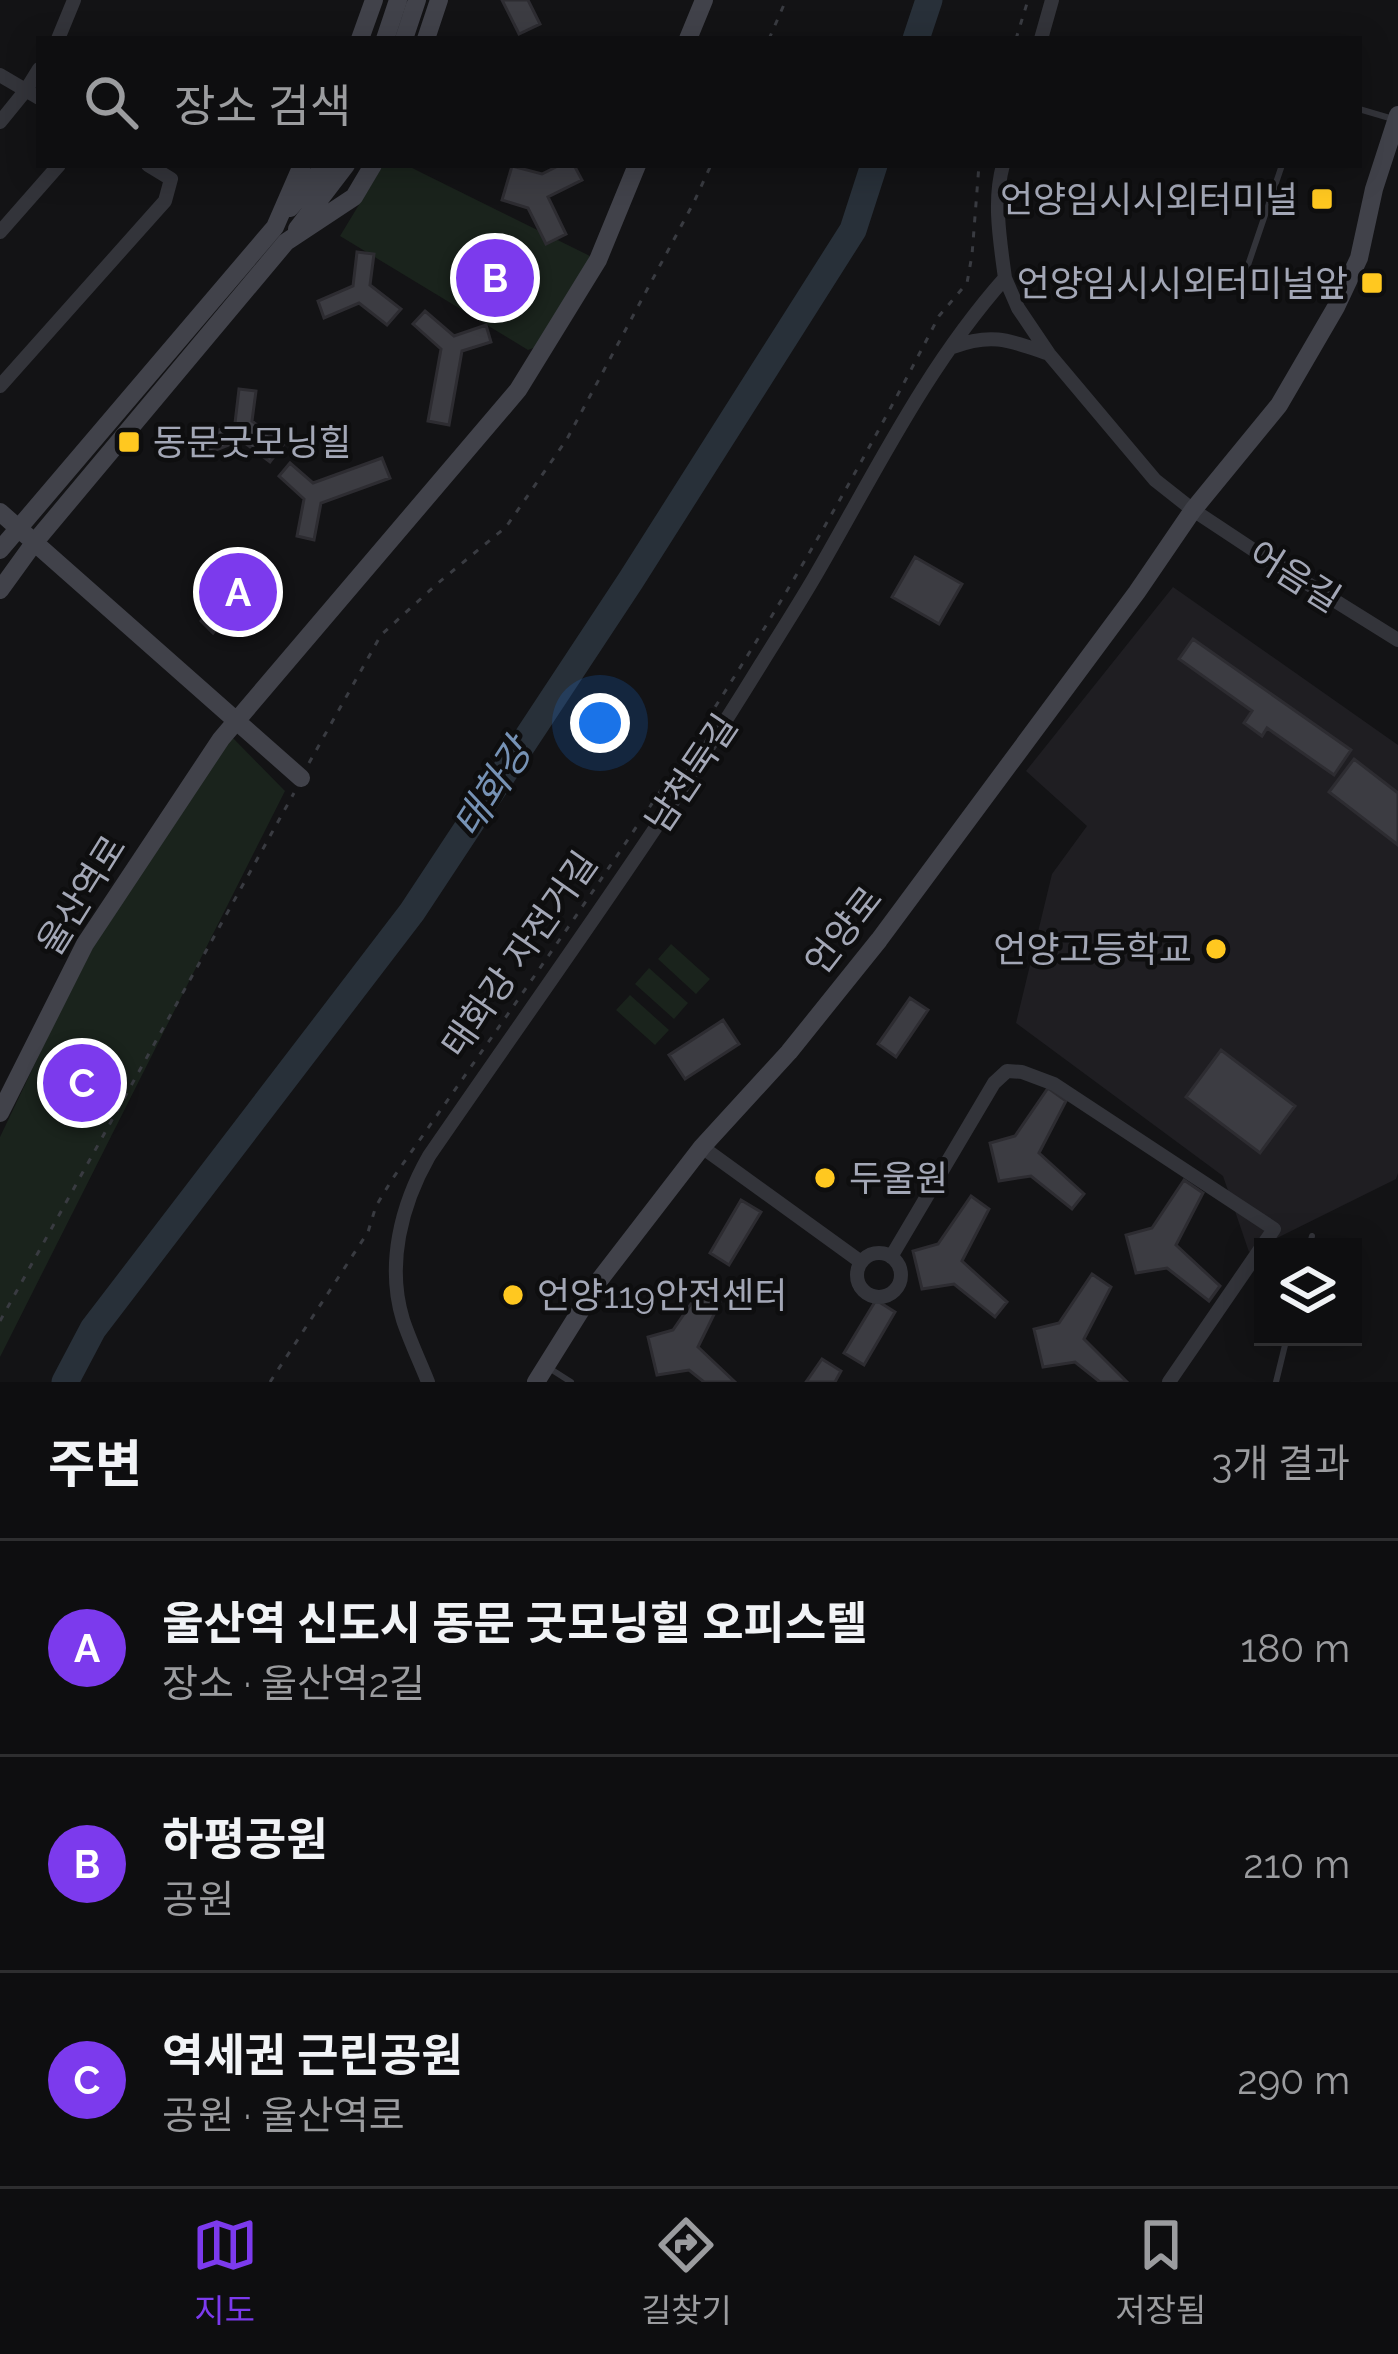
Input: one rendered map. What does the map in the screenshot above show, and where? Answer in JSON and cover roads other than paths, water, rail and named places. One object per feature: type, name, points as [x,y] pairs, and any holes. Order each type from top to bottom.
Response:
[{"type":"main road","points":[[360,36],[374,0]]},
{"type":"main road","points":[[386,36],[398,0]]},
{"type":"main road","points":[[405,36],[417,0]]},
{"type":"main road","points":[[427,36],[439,0]]},
{"type":"main road","points":[[689,36],[704,0]]},
{"type":"main road","name":"언양로","points":[[540,1374],[601,1278],[702,1148],[789,1052],[879,940],[1193,510],[1279,405],[1359,259],[1374,189],[1397,117]]},
{"type":"main road","points":[[281,234],[301,168]]},
{"type":"main road","points":[[0,590],[281,234],[323,168]]},
{"type":"main road","points":[[0,550],[343,168]]},
{"type":"main road","points":[[281,234],[354,197],[372,168]]},
{"type":"main road","name":"울산역로","points":[[0,1113],[85,944],[220,739],[518,389],[598,260],[636,168]]},
{"type":"main road","points":[[0,512],[301,778]]},
{"type":"street","points":[[59,36],[74,0]]},
{"type":"street","points":[[1042,36],[1052,0]]},
{"type":"street","points":[[0,75],[33,94],[0,122]]},
{"type":"street","points":[[0,232],[55,168]]},
{"type":"street","points":[[0,386],[165,201],[172,179],[153,168]]},
{"type":"street","points":[[1003,168],[998,230],[1005,278],[1018,308],[1049,354],[1155,480],[1193,510]]},
{"type":"street","name":"남천둑길","points":[[428,1382],[399,1301],[397,1253],[413,1184],[699,763],[813,580],[923,387],[1005,278]]},
{"type":"street","points":[[953,346],[1003,338],[1049,354]]},
{"type":"street","name":"어음길","points":[[1193,510],[1398,640]]},
{"type":"street","points":[[891,1257],[994,1083],[1007,1071],[1054,1084],[1274,1229],[1169,1382]]},
{"type":"street","points":[[702,1148],[861,1262]]},
{"type":"street","points":[[873,1254],[891,1257],[898,1265],[900,1280],[893,1292],[880,1297],[866,1294],[857,1275],[861,1262],[873,1254]]},
{"type":"lane","points":[[1362,111],[1397,117]]},
{"type":"lane","points":[[1246,271],[1281,168]]},
{"type":"lane","points":[[1276,1382],[1285,1346]]},
{"type":"lane","points":[[540,1374],[571,1382]]},
{"type":"waterway","name":"태화강","points":[[917,36],[929,0]]},
{"type":"waterway","name":"태화강","points":[[65,1382],[93,1329],[412,912],[631,580],[853,230],[873,168]]},
{"type":"place","name":"언양임시시외터미널","points":[[1322,199]]},
{"type":"place","name":"하평공원","points":[[495,278]]},
{"type":"place","name":"언양임시시외터미널앞","points":[[1372,283]]},
{"type":"place","name":"동문굿모닝힐","points":[[129,442]]},
{"type":"place","name":"울산역 신도시 동문 굿모닝힐 오피스텔","points":[[238,592]]},
{"type":"place","name":"언양고등학교","points":[[1216,949]]},
{"type":"place","name":"역세권 근린공원","points":[[82,1083]]},
{"type":"place","name":"두울원","points":[[825,1178]]},
{"type":"place","name":"언양119안전센터","points":[[513,1295]]}]
